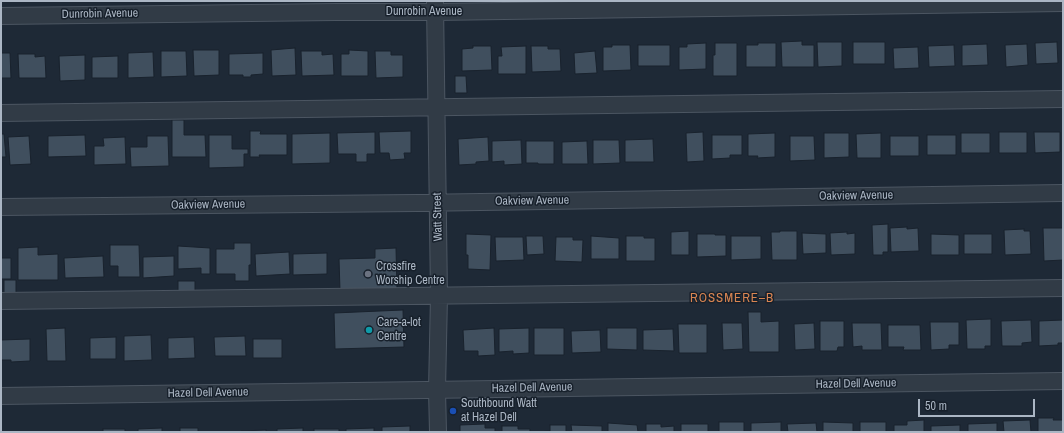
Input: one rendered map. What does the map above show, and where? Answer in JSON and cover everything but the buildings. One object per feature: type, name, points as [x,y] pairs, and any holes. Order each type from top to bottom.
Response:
[{"type":"street","name":"Dunrobin Avenue","points":[[1,16],[334,6],[435,7],[1063,3]]},
{"type":"street","name":"Watt Street","points":[[435,7],[439,296],[437,390],[438,432]]},
{"type":"street","points":[[1,113],[1063,99]]},
{"type":"street","name":"Oakview Avenue","points":[[1,207],[1063,193]]},
{"type":"street","points":[[1,301],[1063,288]]},
{"type":"street","name":"Hazel Dell Avenue","points":[[1,396],[1063,382]]},
{"type":"place","name":"Crossfire Worship Centre","points":[[368,274]]},
{"type":"place","name":"Care-a-lot Centre","points":[[369,330]]},
{"type":"place","name":"Southbound Watt at Hazel Dell","points":[[453,411]]},
{"type":"district","name":"ROSSMERE–B","points":[[732,299]]}]
